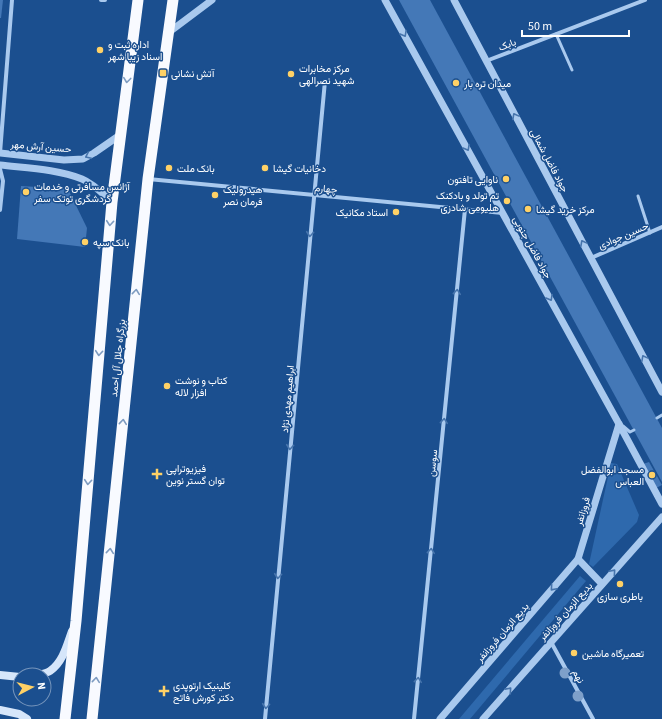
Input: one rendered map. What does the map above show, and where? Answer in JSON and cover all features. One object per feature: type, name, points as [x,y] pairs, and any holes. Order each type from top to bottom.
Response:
[{"type":"highway","name":"بزرگراه جلال آل احمد","points":[[65,719],[76,621],[112,202],[138,0]]},
{"type":"highway","name":"بزرگراه جلال آل احمد","points":[[92,719],[148,179],[173,0]]},
{"type":"main road","points":[[52,670],[62,657],[76,621]]},
{"type":"main road","points":[[0,675],[12,676]]},
{"type":"main road","points":[[0,710],[19,714],[27,719]]},
{"type":"street","points":[[0,153],[12,0]]},
{"type":"street","points":[[100,0],[105,0]]},
{"type":"street","points":[[168,32],[212,0]]},
{"type":"street","name":"جواد فاضل جنوبی","points":[[385,0],[662,504]]},
{"type":"street","name":"جواد فاضل شمالی","points":[[454,0],[662,392]]},
{"type":"street","name":"بابک","points":[[486,61],[646,0]]},
{"type":"street","name":"ابراهیم مهدی نژاد","points":[[264,719],[325,81]]},
{"type":"street","name":"حسین آرش مهر","points":[[0,153],[64,160],[83,159],[94,154],[120,135]]},
{"type":"street","points":[[0,165],[48,171],[83,180],[96,188],[112,202]]},
{"type":"street","points":[[0,169],[3,181],[0,210]]},
{"type":"street","name":"چهارم","points":[[148,179],[503,213]]},
{"type":"street","name":"سوسن","points":[[414,719],[465,209]]},
{"type":"street","name":"حسین جوادی","points":[[591,258],[662,227]]},
{"type":"street","name":"فروزانفر","points":[[578,559],[619,424]]},
{"type":"street","name":"بدیع‌ الزمان فروزانفر","points":[[483,719],[662,517]]},
{"type":"street","points":[[578,559],[602,584]]},
{"type":"street","name":"بدیع الزمان فروزانفر","points":[[440,719],[578,559]]},
{"type":"street","name":"نهم","points":[[551,642],[593,719]]},
{"type":"lane","points":[[556,34],[572,70]]},
{"type":"lane","points":[[638,196],[650,233]]},
{"type":"lane","points":[[657,418],[662,415]]},
{"type":"lane","points":[[619,424],[630,432],[634,430]]},
{"type":"shaded area","points":[[611,463],[617,464],[639,515],[637,522],[593,567],[589,564]]},
{"type":"shaded area","points":[[580,576],[586,581],[470,719],[459,719]]},
{"type":"building","points":[[0,0],[3,0],[1,18],[0,18]]},
{"type":"building","name":"مرکز خرید گیشا","points":[[399,0],[430,0],[662,428],[662,482]]},
{"type":"building","points":[[21,186],[68,189],[87,228],[85,247],[17,239]]},
{"type":"building","name":"مسجد ابوالفضل العباس","points":[[649,462],[662,485],[656,488],[643,464]]},
{"type":"place","name":"اداره ثبت و اسناد زیبا شهر","points":[[100,50]]},
{"type":"place","name":"آتش نشانی","points":[[163,73]]},
{"type":"place","name":"مرکز مخابرات شهید نصرالهی","points":[[291,74]]},
{"type":"place","name":"میدان تره بار","points":[[456,83]]},
{"type":"place","name":"بانک ملت","points":[[169,168]]},
{"type":"place","name":"دخانیات گیشا","points":[[265,168]]},
{"type":"place","name":"ناوایی تافتون","points":[[506,179]]},
{"type":"place","name":"آژانس مسافرتی و خدمات گردشگری توتک سفر","points":[[26,192]]},
{"type":"place","name":"هیدرولیک فرمان نصر","points":[[215,195]]},
{"type":"place","name":"تم تولد و بادکنک هلیومی شادزی","points":[[507,201]]},
{"type":"place","name":"مرکز خرید گیشا","points":[[528,209]]},
{"type":"place","name":"استاد مکانیک","points":[[396,212]]},
{"type":"place","name":"بانک سپه","points":[[85,242]]},
{"type":"place","name":"کتاب و نوشت افزار لاله","points":[[167,386]]},
{"type":"place","name":"فیزیوتراپی توان گستر نوین","points":[[157,474]]},
{"type":"place","name":"مسجد ابوالفضل العباس","points":[[652,475]]},
{"type":"place","name":"باطری سازی","points":[[620,584]]},
{"type":"place","name":"تعمیرگاه ماشین","points":[[574,653]]},
{"type":"place","name":"کلینیک ارتوپدی دکتر کورش فاتح","points":[[164,691]]}]
